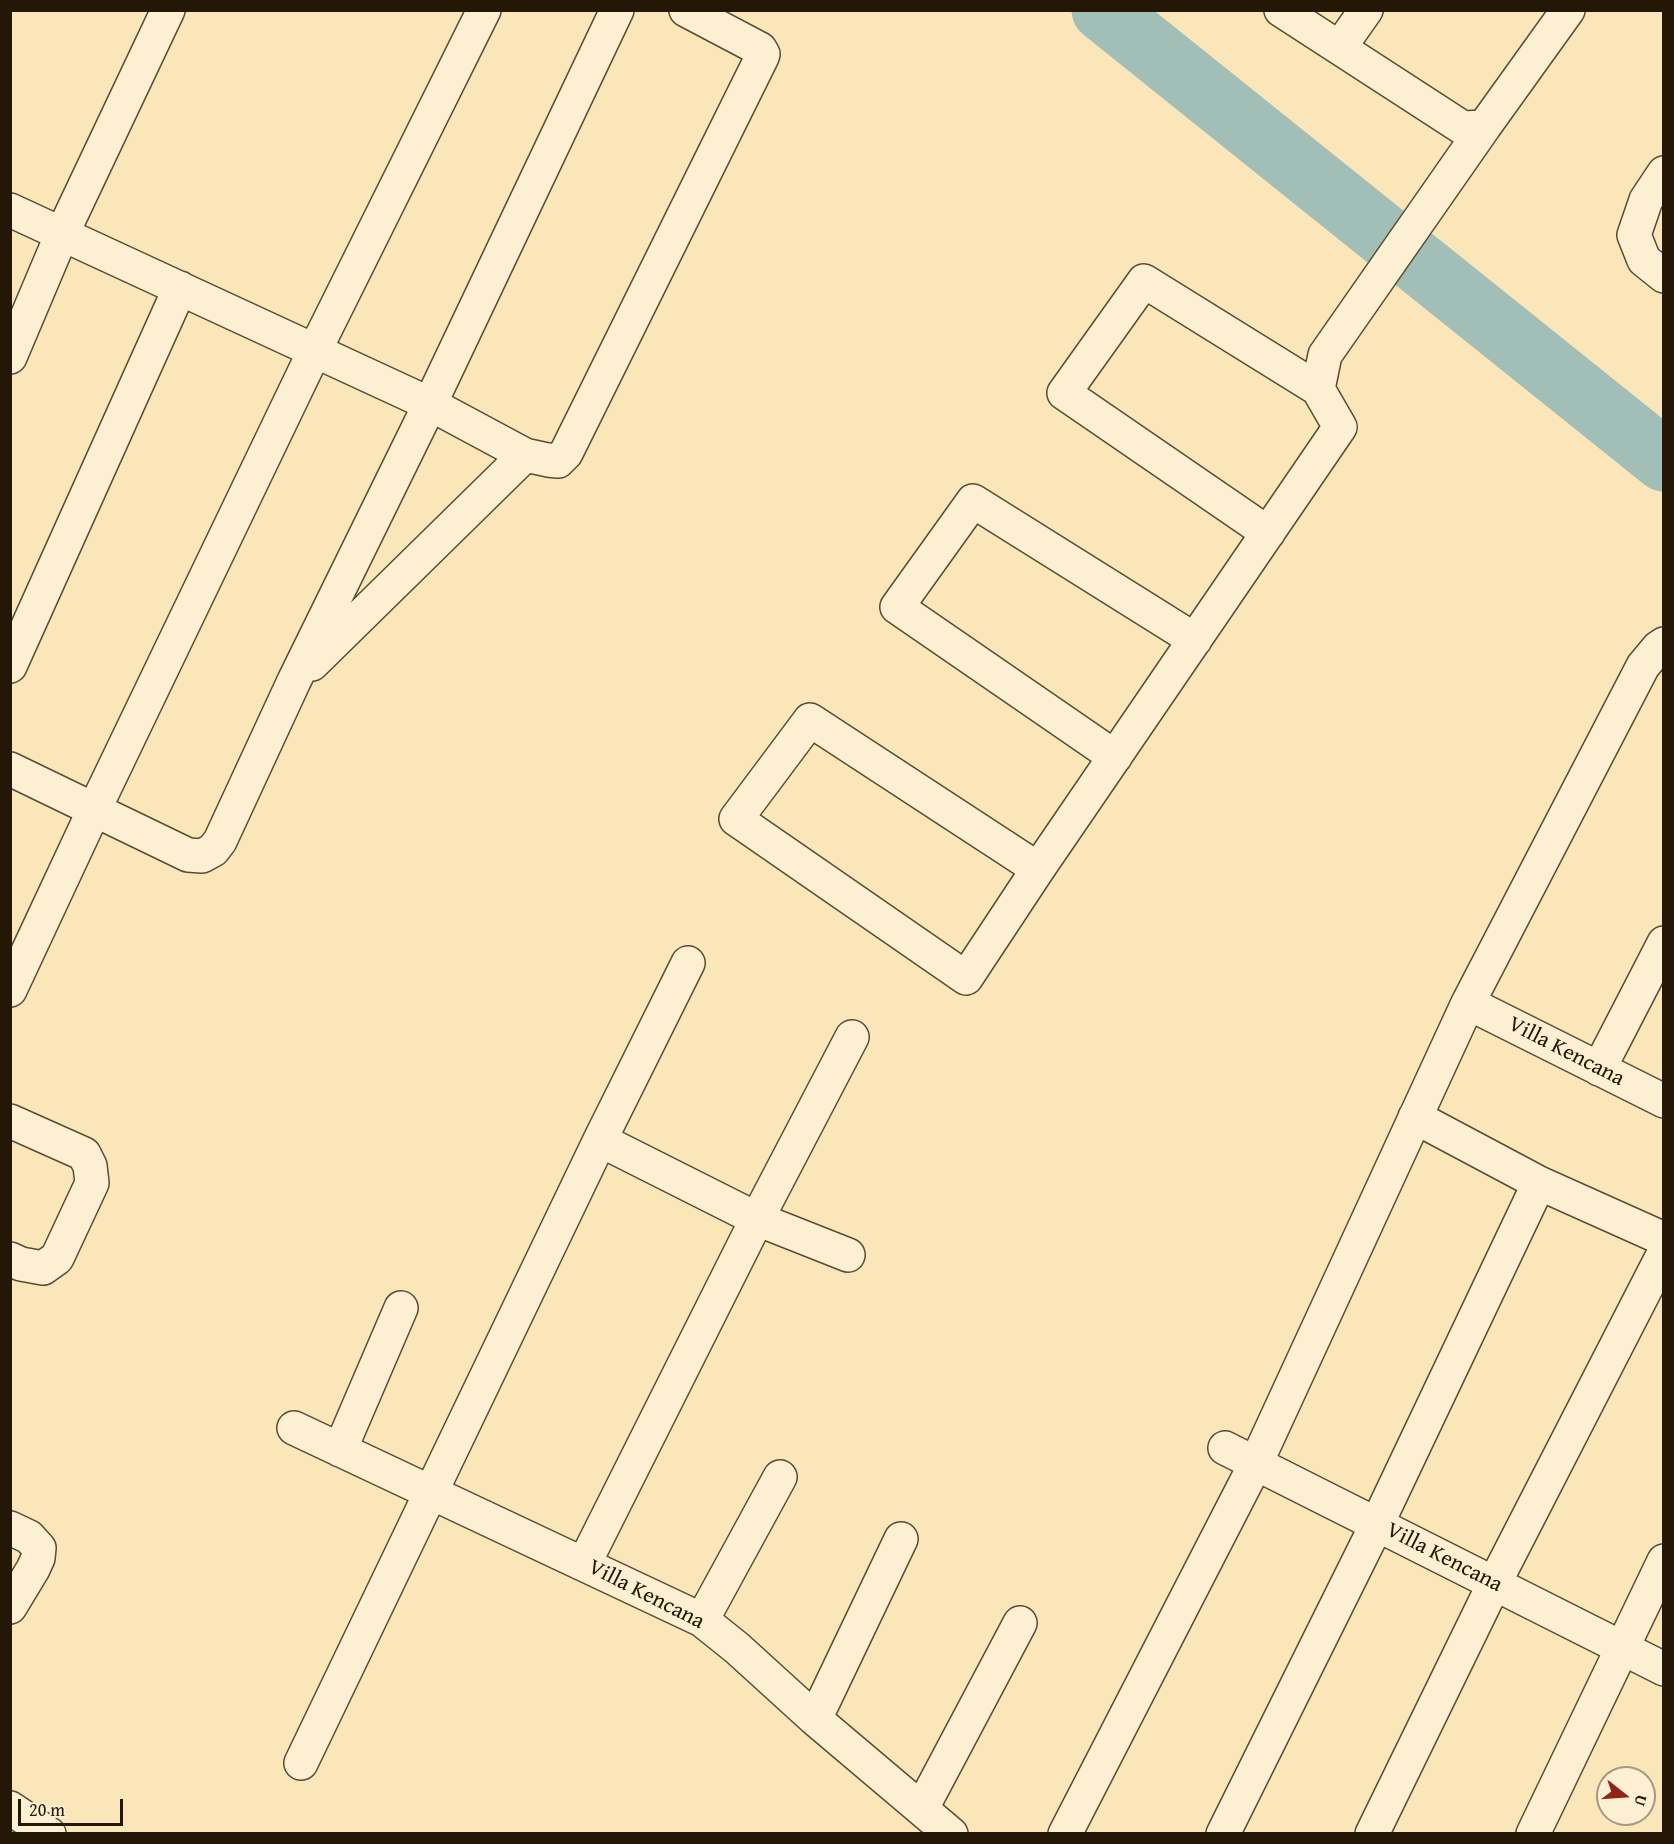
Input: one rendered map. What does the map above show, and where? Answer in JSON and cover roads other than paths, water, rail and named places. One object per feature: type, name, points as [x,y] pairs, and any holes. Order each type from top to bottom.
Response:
[{"type":"street","points":[[10,357],[62,234],[168,10]]},
{"type":"street","points":[[10,990],[315,350],[484,10]]},
{"type":"street","points":[[10,769],[95,808],[188,855],[202,856],[213,850],[220,841],[294,681],[430,404],[617,10]]},
{"type":"street","points":[[10,210],[430,404],[525,455],[554,461],[563,458],[566,453],[763,54],[760,49],[686,10]]},
{"type":"street","points":[[1281,10],[1463,128],[1484,127]]},
{"type":"street","points":[[1340,47],[1366,10]]},
{"type":"street","points":[[1318,389],[1325,355],[1568,10]]},
{"type":"street","points":[[1664,173],[1646,200],[1634,236],[1644,260],[1664,276]]},
{"type":"street","points":[[1038,869],[810,720],[736,819],[966,978],[1340,427],[1318,389],[1144,280],[1064,393],[1268,533]]},
{"type":"street","points":[[10,666],[180,288]]},
{"type":"street","points":[[294,681],[525,455]]},
{"type":"street","points":[[1115,757],[897,607],[973,501],[1195,640]]},
{"type":"street","points":[[1065,1833],[1256,1463],[1468,1003],[1643,666],[1664,644]]},
{"type":"street","points":[[1599,1069],[1664,944]]},
{"type":"street","points":[[301,1763],[600,1140],[688,963]]},
{"type":"street","name":"Villa Kencana","points":[[1468,1003],[1664,1101]]},
{"type":"street","points":[[584,1564],[852,1037]]},
{"type":"street","points":[[1415,1117],[1539,1183],[1664,1239]]},
{"type":"street","points":[[10,1121],[84,1154],[90,1166],[92,1183],[57,1258],[43,1268],[21,1264],[10,1259]]},
{"type":"street","points":[[600,1140],[757,1220],[848,1255]]},
{"type":"street","points":[[1223,1833],[1377,1524],[1539,1183]]},
{"type":"street","points":[[1372,1833],[1494,1584],[1664,1253]]},
{"type":"street","points":[[340,1450],[401,1308]]},
{"type":"street","name":"Villa Kencana","points":[[294,1428],[702,1620],[738,1648],[815,1719],[951,1833]]},
{"type":"street","name":"Villa Kencana","points":[[1225,1448],[1664,1670]]},
{"type":"street","points":[[702,1620],[780,1477]]},
{"type":"street","points":[[10,1528],[28,1537],[39,1548],[33,1569],[10,1607]]},
{"type":"street","points":[[815,1719],[901,1539]]},
{"type":"street","points":[[1533,1833],[1664,1561]]},
{"type":"street","points":[[922,1808],[1020,1623]]},
{"type":"street","points":[[10,1808],[49,1833]]},
{"type":"waterway","points":[[1103,10],[1664,460]]}]
